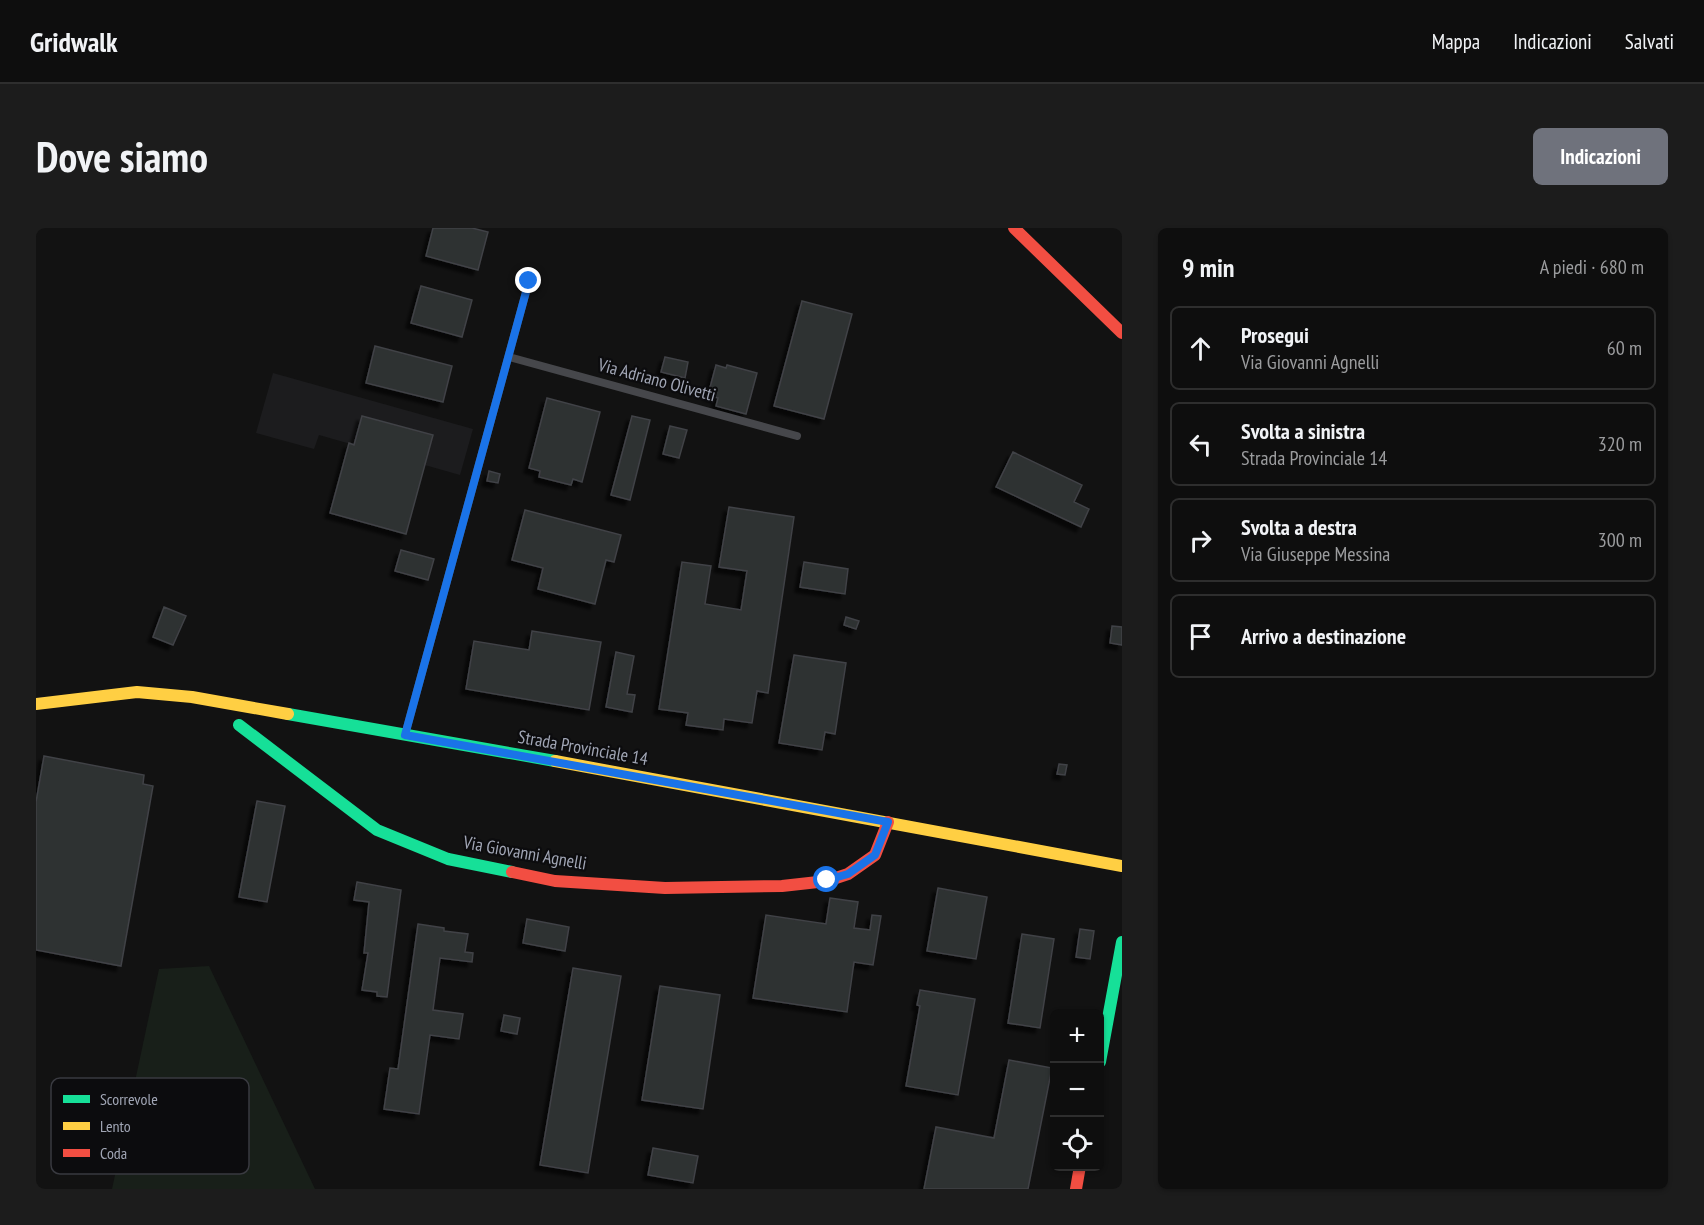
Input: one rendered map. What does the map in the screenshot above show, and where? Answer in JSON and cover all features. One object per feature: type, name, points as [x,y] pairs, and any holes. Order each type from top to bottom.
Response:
[{"type":"street","points":[[1014,228],[1122,333]]},
{"type":"street","points":[[405,735],[529,281]]},
{"type":"street","name":"Via Adriano Olivetti","points":[[508,357],[796,436]]},
{"type":"street","name":"Strada Provinciale 14","points":[[36,704],[109,694],[137,692],[164,694],[405,735],[1122,866]]},
{"type":"street","name":"Via Giovanni Agnelli","points":[[239,725],[377,830],[448,859],[555,881],[665,888],[782,886],[827,880],[848,874],[875,855],[888,822]]},
{"type":"street","points":[[1104,1040],[1122,942]]},
{"type":"street","points":[[1076,1189],[1079,1171]]},
{"type":"shaded area","points":[[273,373],[473,429],[460,475],[319,435],[314,449],[256,433]]},
{"type":"shaded area","points":[[209,966],[315,1189],[112,1189],[115,1174],[249,1174],[249,1078],[136,1078],[159,969]]},
{"type":"building","points":[[433,228],[472,228],[488,232],[478,270],[426,256]]},
{"type":"building","points":[[421,286],[472,300],[462,337],[411,323]]},
{"type":"building","points":[[802,301],[852,314],[824,419],[774,406]]},
{"type":"building","points":[[375,346],[452,366],[443,402],[366,383]]},
{"type":"building","points":[[665,357],[688,362],[685,378],[661,372]]},
{"type":"building","points":[[716,365],[726,368],[727,365],[757,373],[746,414],[716,406],[718,398],[708,395]]},
{"type":"building","points":[[547,398],[600,412],[582,482],[573,479],[571,485],[539,477],[540,471],[529,468]]},
{"type":"building","points":[[362,416],[433,435],[406,534],[330,513],[349,443],[354,445]]},
{"type":"building","points":[[632,416],[650,420],[630,500],[611,495]]},
{"type":"building","points":[[670,426],[687,430],[679,458],[663,454]]},
{"type":"building","points":[[1013,452],[1082,485],[1074,502],[1089,509],[1081,527],[996,487]]},
{"type":"building","points":[[489,471],[500,474],[498,483],[487,481]]},
{"type":"building","points":[[729,507],[794,517],[768,693],[757,691],[752,723],[724,719],[723,730],[686,725],[688,713],[659,709],[682,562],[711,566],[705,604],[741,610],[747,571],[719,567]]},
{"type":"building","points":[[525,510],[621,535],[614,562],[606,560],[595,604],[538,589],[543,568],[512,560]]},
{"type":"building","points":[[401,550],[434,559],[428,580],[395,571]]},
{"type":"building","points":[[804,562],[848,569],[845,594],[800,587]]},
{"type":"building","points":[[164,607],[186,616],[173,645],[153,637]]},
{"type":"building","points":[[846,617],[859,621],[856,629],[844,625]]},
{"type":"building","points":[[1112,626],[1122,627],[1122,645],[1110,643]]},
{"type":"building","points":[[532,631],[601,642],[589,710],[466,689],[474,641],[529,650]]},
{"type":"building","points":[[616,652],[634,656],[627,694],[635,695],[632,712],[606,707]]},
{"type":"building","points":[[794,655],[846,663],[835,734],[825,732],[822,750],[779,743]]},
{"type":"building","points":[[44,756],[144,775],[143,784],[153,786],[121,966],[36,950],[36,802]]},
{"type":"building","points":[[1059,764],[1067,765],[1065,775],[1057,774]]},
{"type":"building","points":[[257,801],[285,806],[267,902],[239,897]]},
{"type":"building","points":[[357,882],[401,890],[387,997],[377,996],[377,992],[362,990],[368,953],[364,953],[369,902],[354,900]]},
{"type":"building","points":[[938,888],[987,897],[976,959],[927,951]]},
{"type":"building","points":[[830,898],[858,902],[854,928],[870,930],[872,915],[881,916],[873,965],[854,962],[847,1012],[753,998],[766,915],[826,924]]},
{"type":"building","points":[[527,919],[569,927],[565,951],[523,943]]},
{"type":"building","points":[[418,924],[468,934],[465,952],[473,953],[472,962],[440,958],[433,1010],[463,1014],[459,1039],[430,1035],[419,1114],[384,1109],[390,1068],[398,1069]]},
{"type":"building","points":[[1080,929],[1094,931],[1090,959],[1076,957]]},
{"type":"building","points":[[1022,934],[1054,939],[1040,1028],[1008,1023]]},
{"type":"building","points":[[573,968],[621,976],[588,1173],[540,1165]]},
{"type":"building","points":[[660,986],[720,995],[703,1109],[642,1100]]},
{"type":"building","points":[[920,990],[975,999],[958,1095],[906,1086],[920,1006],[917,1005]]},
{"type":"building","points":[[504,1015],[520,1018],[517,1034],[501,1031]]},
{"type":"building","points":[[1009,1060],[1050,1068],[1050,1078],[1028,1189],[924,1189],[936,1127],[994,1138]]},
{"type":"building","points":[[653,1148],[698,1156],[693,1183],[648,1175]]},
{"type":"traffic: fast","points":[[288,714],[555,761]]},
{"type":"traffic: fast","points":[[239,725],[377,830],[448,859],[512,872]]},
{"type":"traffic: fast","points":[[1104,1040],[1122,942]]},
{"type":"traffic: slow","points":[[36,704],[137,692],[192,697],[288,714]]},
{"type":"traffic: slow","points":[[555,761],[1122,866]]},
{"type":"traffic: jam","points":[[1014,228],[1122,333]]},
{"type":"traffic: jam","points":[[512,872],[555,881],[665,888],[782,886],[827,881],[848,874],[875,855],[888,822]]},
{"type":"traffic: jam","points":[[1076,1189],[1079,1171]]},
{"type":"route","points":[[529,281],[405,735],[888,822],[875,855],[848,874],[827,880]]}]
